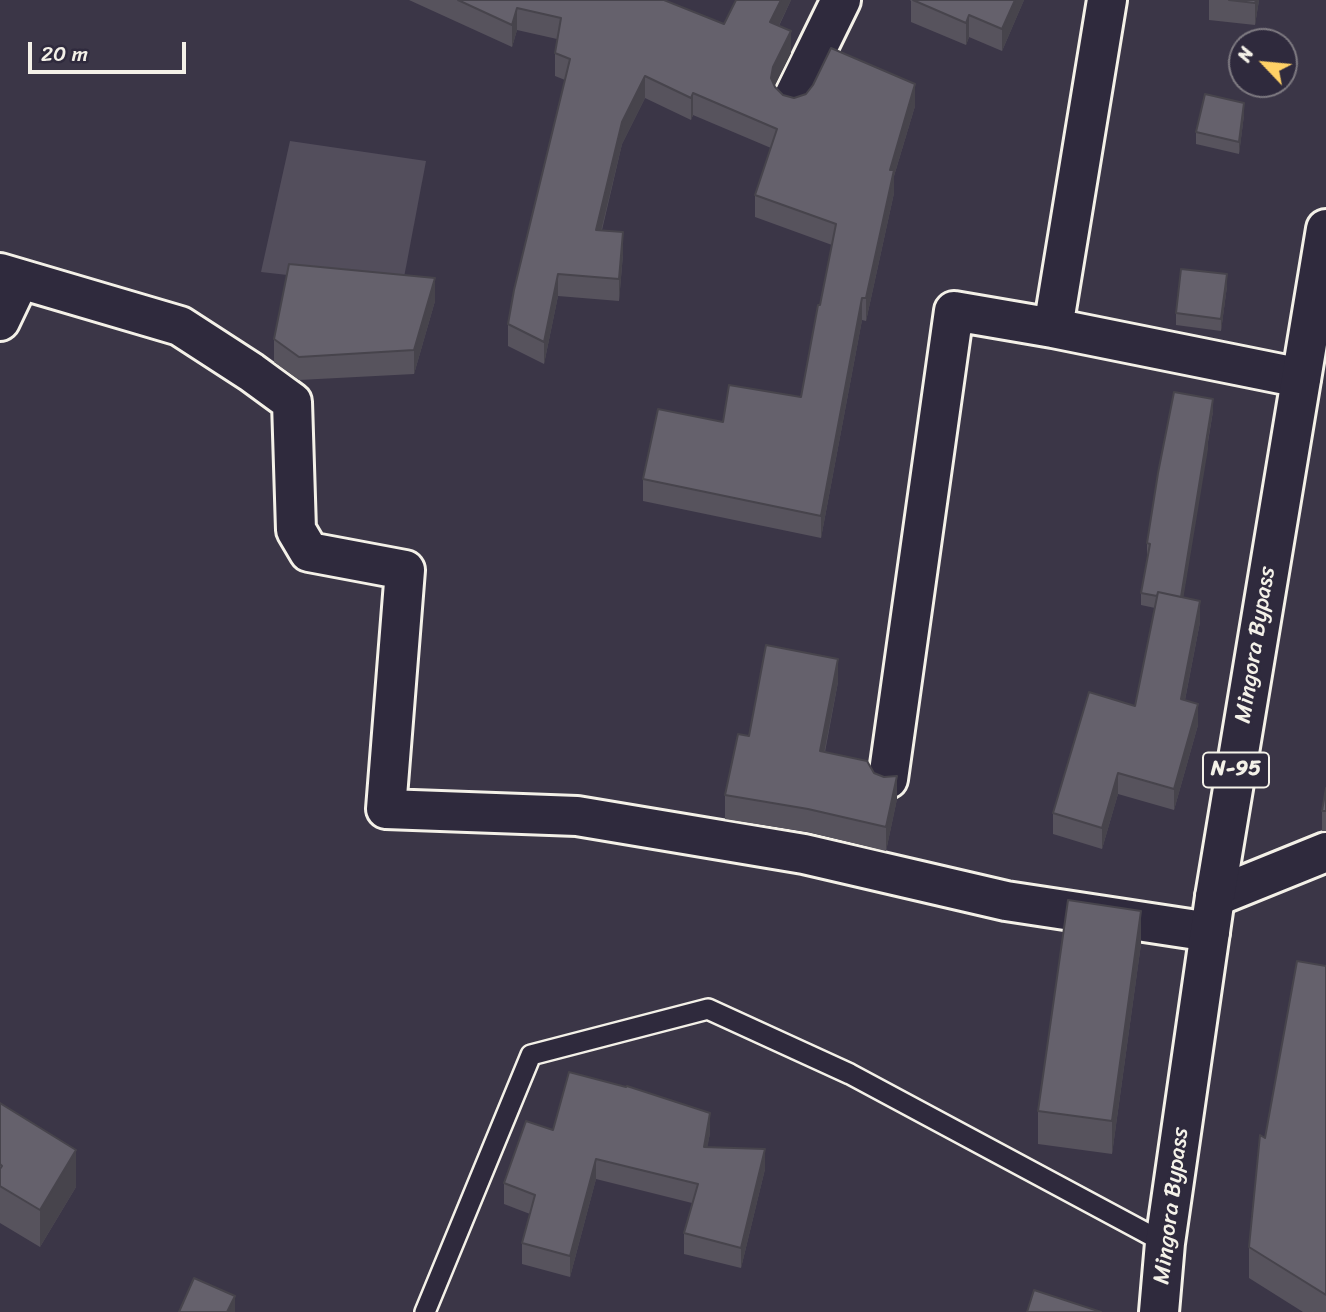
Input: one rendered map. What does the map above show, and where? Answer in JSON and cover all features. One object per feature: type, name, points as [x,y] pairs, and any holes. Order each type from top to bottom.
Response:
[{"type":"main road","points":[[793,98],[841,0]]},
{"type":"main road","points":[[1053,328],[1107,0]]},
{"type":"main road","name":"Mingora Bypass","points":[[1159,1312],[1165,1243],[1212,915],[1326,229]]},
{"type":"main road","points":[[0,321],[10,276],[180,326],[292,402],[296,530],[309,552],[405,570],[386,809],[577,816],[804,853],[1006,901],[1212,915],[1326,852]]},
{"type":"main road","points":[[888,779],[954,311],[1301,378]]},
{"type":"lane","points":[[425,1312],[531,1055],[708,1009],[850,1074],[1165,1243]]},
{"type":"shaded area","points":[[290,141],[426,161],[402,288],[261,272]]},
{"type":"building","points":[[458,0],[664,0],[724,24],[736,0],[781,0],[770,22],[791,31],[773,67],[771,78],[783,95],[794,98],[806,94],[831,48],[915,84],[890,170],[894,170],[866,298],[862,298],[821,516],[643,479],[658,409],[723,422],[729,385],[801,397],[836,224],[755,195],[777,129],[693,93],[691,98],[645,76],[622,122],[596,230],[623,232],[619,279],[558,274],[544,342],[508,324],[570,59],[555,53],[561,18],[517,8],[512,25]]},
{"type":"building","points":[[913,0],[1015,0],[1002,29],[969,15],[966,23]]},
{"type":"building","points":[[1229,0],[1256,0],[1255,3]]},
{"type":"building","points":[[1205,94],[1244,103],[1239,142],[1196,132]]},
{"type":"building","points":[[289,264],[435,278],[414,350],[299,357],[274,339]]},
{"type":"building","points":[[1181,269],[1227,274],[1221,319],[1176,313]]},
{"type":"building","points":[[1174,392],[1213,399],[1181,597],[1158,592],[1157,596],[1141,593],[1158,473]]},
{"type":"building","points":[[1158,592],[1200,601],[1181,699],[1198,704],[1174,789],[1118,773],[1102,828],[1053,813],[1089,692],[1135,706]]},
{"type":"building","points":[[766,645],[838,659],[820,751],[867,761],[874,773],[884,777],[897,776],[886,827],[808,809],[725,795],[738,734],[749,736]]},
{"type":"building","points":[[1326,788],[1326,811],[1322,811]]},
{"type":"building","points":[[1068,900],[1141,911],[1112,1121],[1038,1111]]},
{"type":"building","points":[[1297,961],[1326,966],[1326,1295],[1249,1247],[1260,1135],[1265,1138]]},
{"type":"building","points":[[569,1072],[627,1086],[710,1113],[704,1147],[765,1149],[741,1248],[684,1233],[698,1184],[596,1159],[570,1256],[522,1243],[535,1195],[504,1183],[526,1121],[553,1130]]},
{"type":"building","points":[[0,1103],[76,1150],[40,1210],[0,1186]]},
{"type":"building","points":[[194,1278],[235,1296],[227,1312],[179,1312]]},
{"type":"building","points":[[1034,1290],[1101,1312],[1027,1312]]}]
